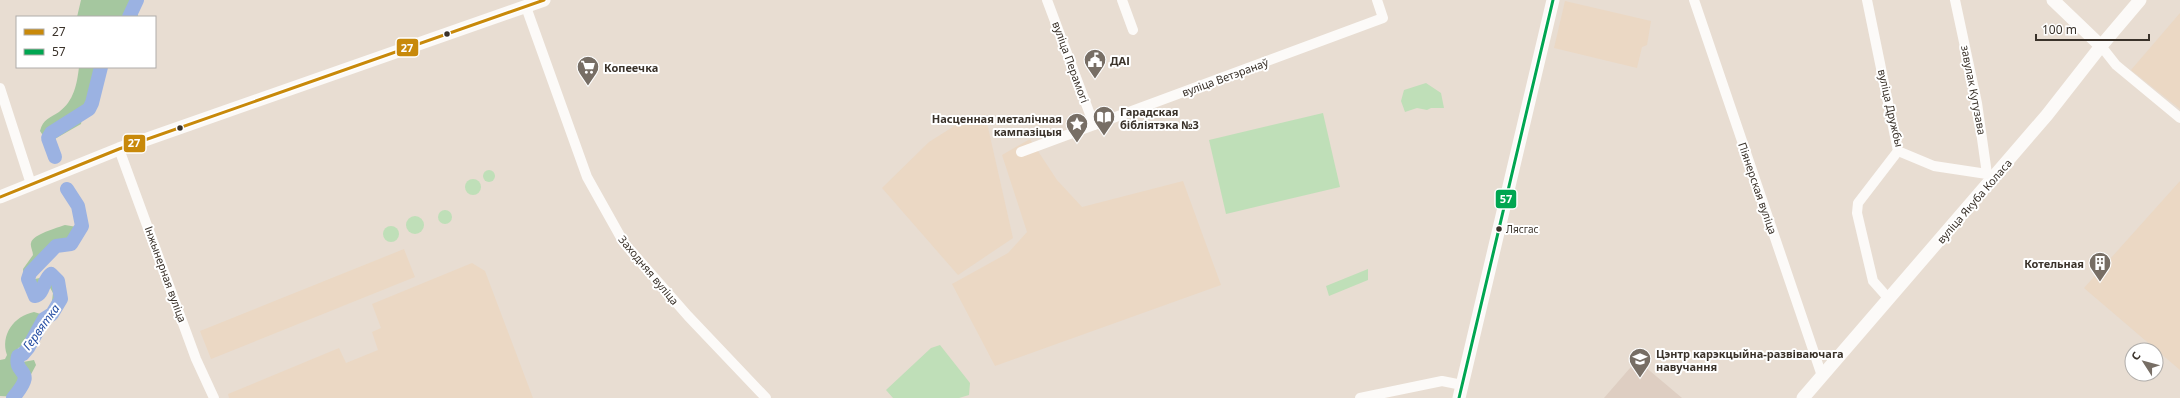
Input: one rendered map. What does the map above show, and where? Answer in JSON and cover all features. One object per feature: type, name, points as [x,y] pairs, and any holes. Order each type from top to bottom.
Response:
[{"type":"main road","points":[[0,197],[119,149],[544,0]]},
{"type":"main road","points":[[1459,398],[1553,0]]},
{"type":"main road","points":[[2053,0],[2101,46]]},
{"type":"main road","name":"вуліца Якуба Коласа","points":[[1803,398],[1889,300],[1990,176],[2047,115],[2101,46],[2140,0]]},
{"type":"street","name":"вуліца Перамогі","points":[[1047,0],[1094,125]]},
{"type":"street","points":[[1122,0],[1133,30]]},
{"type":"street","name":"вуліца Ветэранаў","points":[[1020,152],[1383,18],[1377,0]]},
{"type":"street","name":"Піянерская вуліца","points":[[1694,0],[1822,376]]},
{"type":"street","name":"вуліца Дружбы","points":[[1867,0],[1898,151],[1934,166],[1990,176]]},
{"type":"street","name":"завулак Кутузава","points":[[1955,0],[1977,103],[1990,176]]},
{"type":"street","name":"Заходняя вуліца","points":[[526,6],[587,177],[624,243],[688,316],[766,398]]},
{"type":"street","points":[[2101,46],[2116,65],[2180,118]]},
{"type":"street","points":[[0,88],[31,184]]},
{"type":"street","name":"Інжынерная вуліца","points":[[119,149],[196,359],[214,398]]},
{"type":"street","points":[[1889,300],[1873,281],[1857,213],[1858,203],[1898,151]]},
{"type":"street","points":[[1360,398],[1442,381],[1462,384]]},
{"type":"shaded area","points":[[1565,1],[1651,21],[1647,45],[1642,47],[1637,68],[1554,48]]},
{"type":"shaded area","points":[[2180,13],[2180,109],[2131,70]]},
{"type":"shaded area","points":[[985,114],[1013,238],[958,275],[882,188],[929,142],[959,123]]},
{"type":"shaded area","points":[[1030,139],[1057,180],[1082,207],[1183,181],[1221,285],[995,366],[952,284],[1008,253],[1027,232],[1002,155]]},
{"type":"shaded area","points":[[2180,181],[2180,370],[2164,356],[2164,342],[2147,342],[2084,288]]},
{"type":"shaded area","points":[[404,249],[415,277],[211,359],[200,331]]},
{"type":"shaded area","points":[[472,263],[485,271],[533,398],[229,398],[228,394],[339,348],[346,363],[378,350],[372,332],[381,328],[372,304]]},
{"type":"shaded area","name":"Цэнтр карэкцыйна-развіваючага навучання","points":[[1637,360],[1682,398],[1604,398]]},
{"type":"green space","points":[[81,0],[139,0],[137,4],[138,16],[77,16]]},
{"type":"green space","points":[[79,68],[101,68],[102,79],[84,106],[81,124],[53,140],[44,137],[40,131],[41,127],[45,121],[59,112],[68,103],[74,92]]},
{"type":"green space","points":[[1426,83],[1441,93],[1444,108],[1431,108],[1427,110],[1417,108],[1405,112],[1401,101],[1404,90]]},
{"type":"green space","points":[[1323,113],[1340,187],[1226,214],[1209,140]]},
{"type":"green space","points":[[489,170],[493,172],[495,176],[493,180],[489,182],[485,180],[483,176],[485,172]]},
{"type":"green space","points":[[473,179],[480,184],[481,187],[476,194],[473,195],[466,190],[465,187],[470,180]]},
{"type":"green space","points":[[445,210],[450,212],[452,217],[450,222],[445,224],[440,222],[438,217],[440,212]]},
{"type":"green space","points":[[415,216],[421,219],[424,225],[421,231],[415,234],[409,231],[406,225],[409,219]]},
{"type":"green space","points":[[65,225],[77,227],[76,238],[39,266],[33,276],[35,279],[54,275],[58,278],[62,287],[56,302],[54,303],[52,301],[53,293],[49,286],[42,285],[31,290],[25,285],[23,269],[33,255],[31,244],[33,240],[46,232]]},
{"type":"green space","points":[[391,226],[397,228],[399,234],[397,240],[391,242],[385,240],[383,234],[385,228]]},
{"type":"green space","points":[[1368,269],[1368,280],[1329,296],[1326,286]]},
{"type":"green space","points":[[34,312],[47,316],[47,319],[37,342],[18,348],[16,358],[23,362],[34,360],[36,365],[19,397],[0,396],[0,360],[5,359],[7,355],[5,340],[7,334],[15,322],[27,314]]},
{"type":"green space","points":[[940,345],[970,383],[969,395],[959,398],[893,398],[886,390],[931,348]]},
{"type":"waterway","name":"Гервятка","points":[[129,16],[137,0]]},
{"type":"waterway","name":"Гервятка","points":[[55,157],[48,138],[51,133],[89,109],[92,103],[101,68]]},
{"type":"waterway","name":"Гервятка","points":[[13,398],[25,377],[17,363],[18,356],[23,354],[28,348],[44,319],[52,314],[61,299],[58,281],[51,274],[46,279],[40,293],[35,296],[28,279],[30,273],[56,246],[71,244],[82,226],[78,206],[67,189]]},
{"type":"transit line","name":"27","points":[[0,197],[119,149],[544,0]]},
{"type":"transit line","name":"57","points":[[1459,398],[1553,0]]},
{"type":"place","name":"ДАІ","points":[[1095,80]]},
{"type":"place","name":"Копеечка","points":[[588,86]]},
{"type":"place","name":"Гарадская бібліятэка №3","points":[[1104,136]]},
{"type":"place","name":"Насценная металічная кампазіцыя","points":[[1077,144]]},
{"type":"place","name":"Лясгас","points":[[1499,229]]},
{"type":"place","name":"Котельная","points":[[2100,282]]},
{"type":"place","name":"Цэнтр карэкцыйна-развіваючага навучання","points":[[1640,378]]}]
